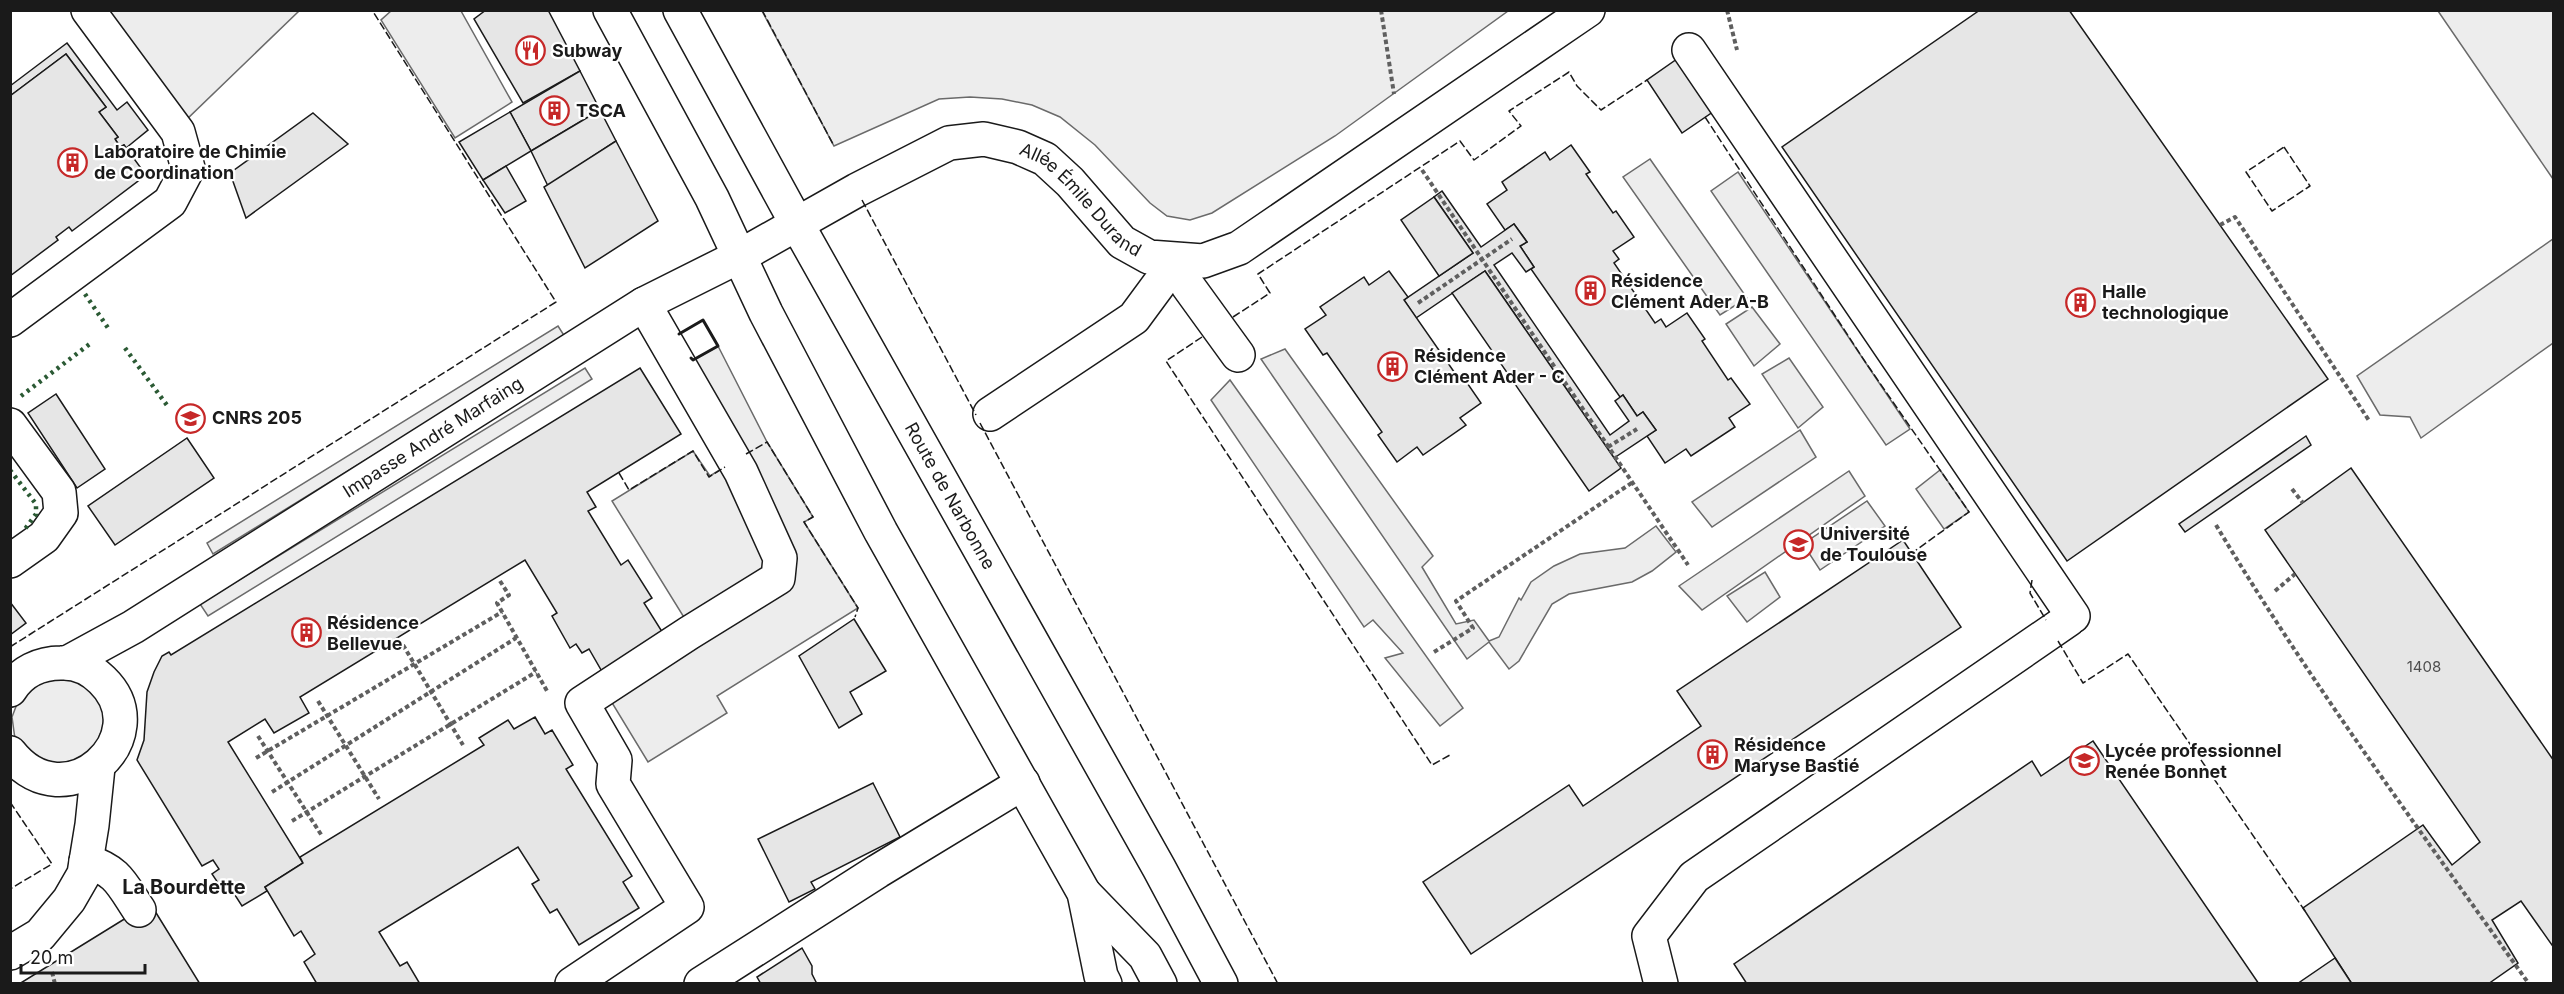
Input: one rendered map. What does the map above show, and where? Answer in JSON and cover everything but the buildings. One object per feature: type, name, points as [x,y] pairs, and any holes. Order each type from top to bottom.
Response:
[{"type":"street","points":[[10,320],[170,202],[188,168],[178,132],[88,10]]},
{"type":"street","points":[[610,10],[699,173],[766,313],[881,532],[1084,893],[1145,956],[1160,984]]},
{"type":"street","name":"Route de Narbonne","points":[[680,10],[1221,983]]},
{"type":"street","name":"Allée Émile Durand","points":[[740,256],[857,190],[949,144],[984,139],[1018,147],[1045,159],[1070,182],[1122,242],[1149,257],[1176,261],[1203,261],[1239,248],[1588,10]]},
{"type":"street","points":[[1661,984],[1649,936],[1694,877],[2070,618],[1689,50]]},
{"type":"street","name":"Impasse André Marfaing","points":[[67,663],[133,627],[644,304],[740,256]]},
{"type":"street","points":[[990,414],[1134,318],[1176,261],[1188,286],[1238,355]]},
{"type":"street","points":[[572,984],[687,907],[613,784],[615,760],[582,703],[688,633],[778,579],[780,558],[741,472],[644,304]]},
{"type":"street","points":[[10,425],[58,492],[61,513],[44,537],[10,561]]},
{"type":"street","name":"Impasse André Marfaing","points":[[10,690],[25,674],[38,667],[67,663],[82,666],[96,674],[107,685],[119,650],[133,627]]},
{"type":"street","points":[[10,753],[31,773],[60,780],[86,773],[114,747],[118,734],[118,709],[107,685]]},
{"type":"street","points":[[10,953],[40,935],[69,900],[84,874],[92,825],[86,773]]},
{"type":"street","points":[[701,984],[878,871],[1023,783]]},
{"type":"street","points":[[86,861],[107,868],[122,884],[139,909]]},
{"type":"street","points":[[1084,893],[1101,976],[1105,984]]},
{"type":"path","points":[[1381,10],[1395,92],[1391,102]]},
{"type":"path","points":[[1419,165],[1688,565]]},
{"type":"path","points":[[2220,225],[2235,217],[2370,422]]},
{"type":"path","points":[[1418,303],[1512,239]]},
{"type":"path","points":[[1608,447],[1637,429]]},
{"type":"path","points":[[1434,652],[1473,628],[1456,601],[1633,482]]},
{"type":"path","points":[[2292,489],[2302,503]]},
{"type":"path","points":[[2216,525],[2260,599],[2353,736],[2529,984]]},
{"type":"path","points":[[2275,591],[2295,574]]},
{"type":"path","points":[[500,580],[510,595],[497,603],[550,695]]},
{"type":"path","points":[[256,758],[502,612]]},
{"type":"path","points":[[272,792],[516,638]]},
{"type":"path","points":[[403,645],[463,745]]},
{"type":"path","points":[[291,821],[536,672]]},
{"type":"path","points":[[318,701],[379,799]]},
{"type":"path","points":[[258,736],[322,836]]},
{"type":"shaded area","points":[[105,11],[299,11],[187,119]]},
{"type":"shaded area","points":[[391,11],[461,11],[512,102],[455,138],[381,20]]},
{"type":"shaded area","points":[[762,11],[1508,11],[1335,136],[1212,213],[1190,220],[1167,216],[1150,203],[1095,145],[1060,117],[1032,105],[1002,99],[970,97],[939,99],[834,146]]},
{"type":"shaded area","points":[[2438,11],[2553,11],[2553,179]]},
{"type":"shaded area","points":[[1650,159],[1747,298],[1720,315],[1623,177]]},
{"type":"shaded area","points":[[1738,172],[1910,429],[1886,445],[1711,191]]},
{"type":"shaded area","points":[[2553,239],[2553,343],[2421,438],[2410,417],[2380,415],[2357,376]]},
{"type":"shaded area","points":[[1752,307],[1780,344],[1754,366],[1726,324]]},
{"type":"shaded area","points":[[558,326],[565,337],[213,554],[207,543]]},
{"type":"shaded area","points":[[718,346],[767,442],[813,517],[804,522],[858,608],[717,696],[727,713],[648,762],[600,683],[690,627],[612,501],[693,451],[710,476],[744,455],[693,360]]},
{"type":"shaded area","points":[[1285,349],[1433,556],[1422,567],[1456,624],[1474,620],[1489,641],[1499,637],[1519,598],[1521,600],[1531,582],[1554,566],[1580,554],[1625,548],[1656,526],[1676,552],[1652,571],[1632,582],[1569,594],[1552,604],[1519,661],[1509,669],[1489,642],[1467,659],[1261,359]]},
{"type":"shaded area","points":[[1789,358],[1823,407],[1798,428],[1762,374]]},
{"type":"shaded area","points":[[585,368],[592,379],[208,616],[200,604]]},
{"type":"shaded area","points":[[1230,380],[1463,708],[1440,726],[1385,658],[1403,653],[1373,620],[1364,627],[1211,400]]},
{"type":"shaded area","points":[[1800,430],[1816,457],[1712,527],[1692,502]]},
{"type":"shaded area","points":[[1940,470],[1969,512],[1944,529],[1916,489]]},
{"type":"shaded area","points":[[1849,471],[1865,496],[1702,610],[1679,586]]},
{"type":"shaded area","points":[[1867,501],[1885,526],[1820,570],[1803,544]]},
{"type":"shaded area","points":[[1765,572],[1780,597],[1747,622],[1727,596]]},
{"type":"shaded area","points":[[59,674],[81,679],[98,694],[107,715],[92,757],[49,768],[15,739],[12,717],[20,696],[37,680]]},
{"type":"hedge","points":[[85,294],[108,328]]},
{"type":"hedge","points":[[21,396],[91,343]]},
{"type":"hedge","points":[[125,348],[169,408]]},
{"type":"hedge","points":[[10,470],[36,504],[36,514],[25,529]]},
{"type":"fence","points":[[10,647],[556,302],[372,10]]},
{"type":"fence","points":[[762,10],[834,146]]},
{"type":"fence","points":[[1233,317],[1270,293],[1258,274],[1460,141],[1474,160],[1521,126],[1509,111],[1569,72],[1577,86],[1601,110],[1647,80]]},
{"type":"fence","points":[[1705,117],[1866,363],[1969,512],[1912,553]]},
{"type":"fence","points":[[2284,147],[2310,186],[2272,211],[2246,172],[2284,147]]},
{"type":"fence","points":[[862,200],[976,415]]},
{"type":"fence","points":[[1202,337],[1166,361],[1432,765],[1450,755]]},
{"type":"fence","points":[[980,423],[1278,984]]},
{"type":"fence","points":[[746,454],[767,442],[813,517],[804,522],[858,608],[855,617]]},
{"type":"fence","points":[[619,473],[629,490],[693,451],[709,477],[725,467]]},
{"type":"fence","points":[[2032,580],[2030,593],[2046,620]]},
{"type":"fence","points":[[2058,641],[2083,683],[2128,654],[2305,911]]},
{"type":"fence","points":[[10,802],[52,864],[10,889]]},
{"type":"wall","points":[[679,334],[703,320],[718,346],[693,360],[691,358]]},
{"type":"place","name":"Subway","points":[[531,51]]},
{"type":"place","name":"TSCA","points":[[555,111]]},
{"type":"place","name":"Laboratoire de Chimie de Coordination","points":[[73,162]]},
{"type":"place","name":"Résidence Clément Ader A-B","points":[[1590,291]]},
{"type":"place","name":"Halle technologique","points":[[2081,302]]},
{"type":"place","name":"Résidence Clément Ader - C","points":[[1393,366]]},
{"type":"place","name":"CNRS 205","points":[[191,418]]},
{"type":"place","name":"Université de Toulouse","points":[[1799,544]]},
{"type":"place","name":"Résidence Bellevue","points":[[306,633]]},
{"type":"place","name":"Résidence Maryse Bastié","points":[[1713,755]]},
{"type":"place","name":"Lycée professionnel Renée Bonnet","points":[[2084,761]]},
{"type":"district","name":"La Bourdette","points":[[184,887]]}]
